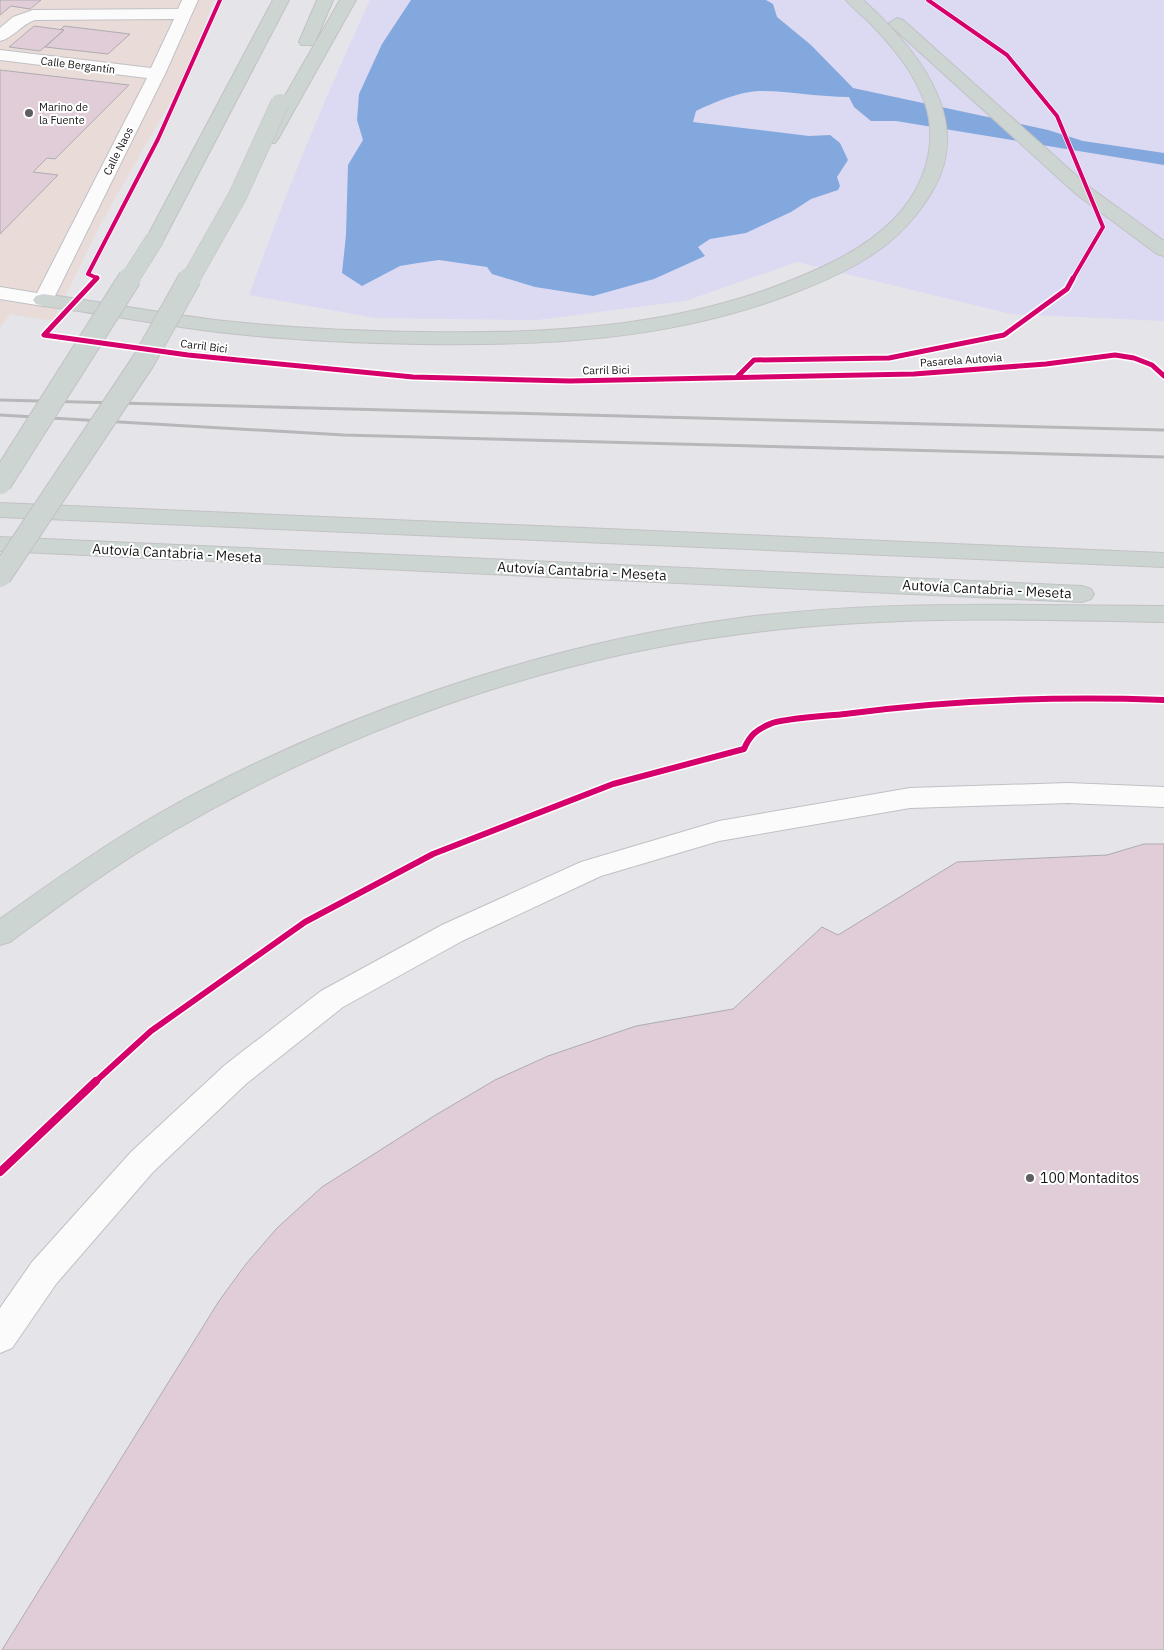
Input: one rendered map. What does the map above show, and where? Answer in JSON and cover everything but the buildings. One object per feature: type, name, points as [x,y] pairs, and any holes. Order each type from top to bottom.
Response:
[{"type":"highway","points":[[0,483],[155,239],[229,102],[281,0]]},
{"type":"highway","points":[[285,103],[325,0]]},
{"type":"highway","points":[[0,576],[144,360],[238,194],[285,103],[348,0]]},
{"type":"highway","points":[[43,300],[226,327],[344,336],[498,340],[555,338],[668,325],[751,302],[794,286],[854,259],[883,242],[906,219],[919,201],[931,178],[941,138],[938,114],[931,95],[910,61],[871,14],[854,0]]},
{"type":"highway","points":[[864,0],[907,31],[1082,190],[1164,250]]},
{"type":"highway","points":[[0,450],[155,239]]},
{"type":"highway","points":[[0,503],[277,521]]},
{"type":"highway","points":[[0,510],[1164,560]]},
{"type":"highway","points":[[0,583],[28,535]]},
{"type":"highway","name":"Autovía Cantabria - Meseta","points":[[0,544],[1164,598]]},
{"type":"highway","points":[[0,559],[327,560]]},
{"type":"highway","points":[[0,934],[69,883],[138,840],[201,804],[300,753],[381,718],[463,689],[527,670],[719,628],[782,622],[956,612],[1164,614]]},
{"type":"street","points":[[0,36],[19,20],[33,15],[187,7]]},
{"type":"street","name":"Calle Naos","points":[[43,300],[157,74],[187,7]]},
{"type":"street","name":"Calle Bergantín","points":[[0,55],[157,74]]},
{"type":"street","points":[[0,293],[43,300]]},
{"type":"street","points":[[0,1337],[44,1273],[142,1162],[236,1074],[332,1000],[460,929],[591,869],[719,831],[910,798],[1068,793],[1164,797]]},
{"type":"shaded area","points":[[0,0],[214,0],[184,78],[101,223],[53,321],[10,314],[0,328]]},
{"type":"shaded area","points":[[370,0],[1164,0],[1164,321],[1011,314],[797,262],[685,301],[537,320],[375,318],[249,295],[306,146]]},
{"type":"water","points":[[411,0],[766,0],[773,4],[777,17],[811,45],[853,88],[1048,130],[1083,141],[1164,153],[1164,165],[896,121],[871,121],[854,107],[849,97],[770,91],[743,93],[696,111],[693,122],[809,136],[830,135],[840,143],[848,160],[837,177],[840,186],[838,190],[811,199],[791,212],[746,233],[710,239],[698,247],[705,256],[654,279],[593,296],[535,287],[492,274],[487,267],[439,260],[400,266],[362,286],[342,273],[346,235],[348,165],[363,140],[357,120],[359,94],[382,44]]},
{"type":"railway","points":[[0,400],[1164,430]]},
{"type":"railway","points":[[0,415],[344,435],[1164,457]]},
{"type":"cycle path","name":"Carril Bici","points":[[220,0],[158,139],[88,274],[97,278],[44,335],[188,355],[413,377],[570,381],[914,374],[1046,364],[1115,355],[1134,358],[1152,365],[1164,376]]},
{"type":"cycle path","name":"Pasarela Autovia","points":[[737,377],[754,360],[889,358],[1004,335],[1067,289],[1103,227],[1057,116],[1007,55],[928,0]]},
{"type":"cycle path","points":[[0,1172],[41,1131],[151,1031],[305,922],[433,854],[613,784],[744,749],[751,734],[772,723],[902,707],[981,700],[1073,698],[1164,700]]},
{"type":"place","name":"Marino de la Fuente","points":[[29,113]]},
{"type":"place","name":"100 Montaditos","points":[[1030,1178]]}]
